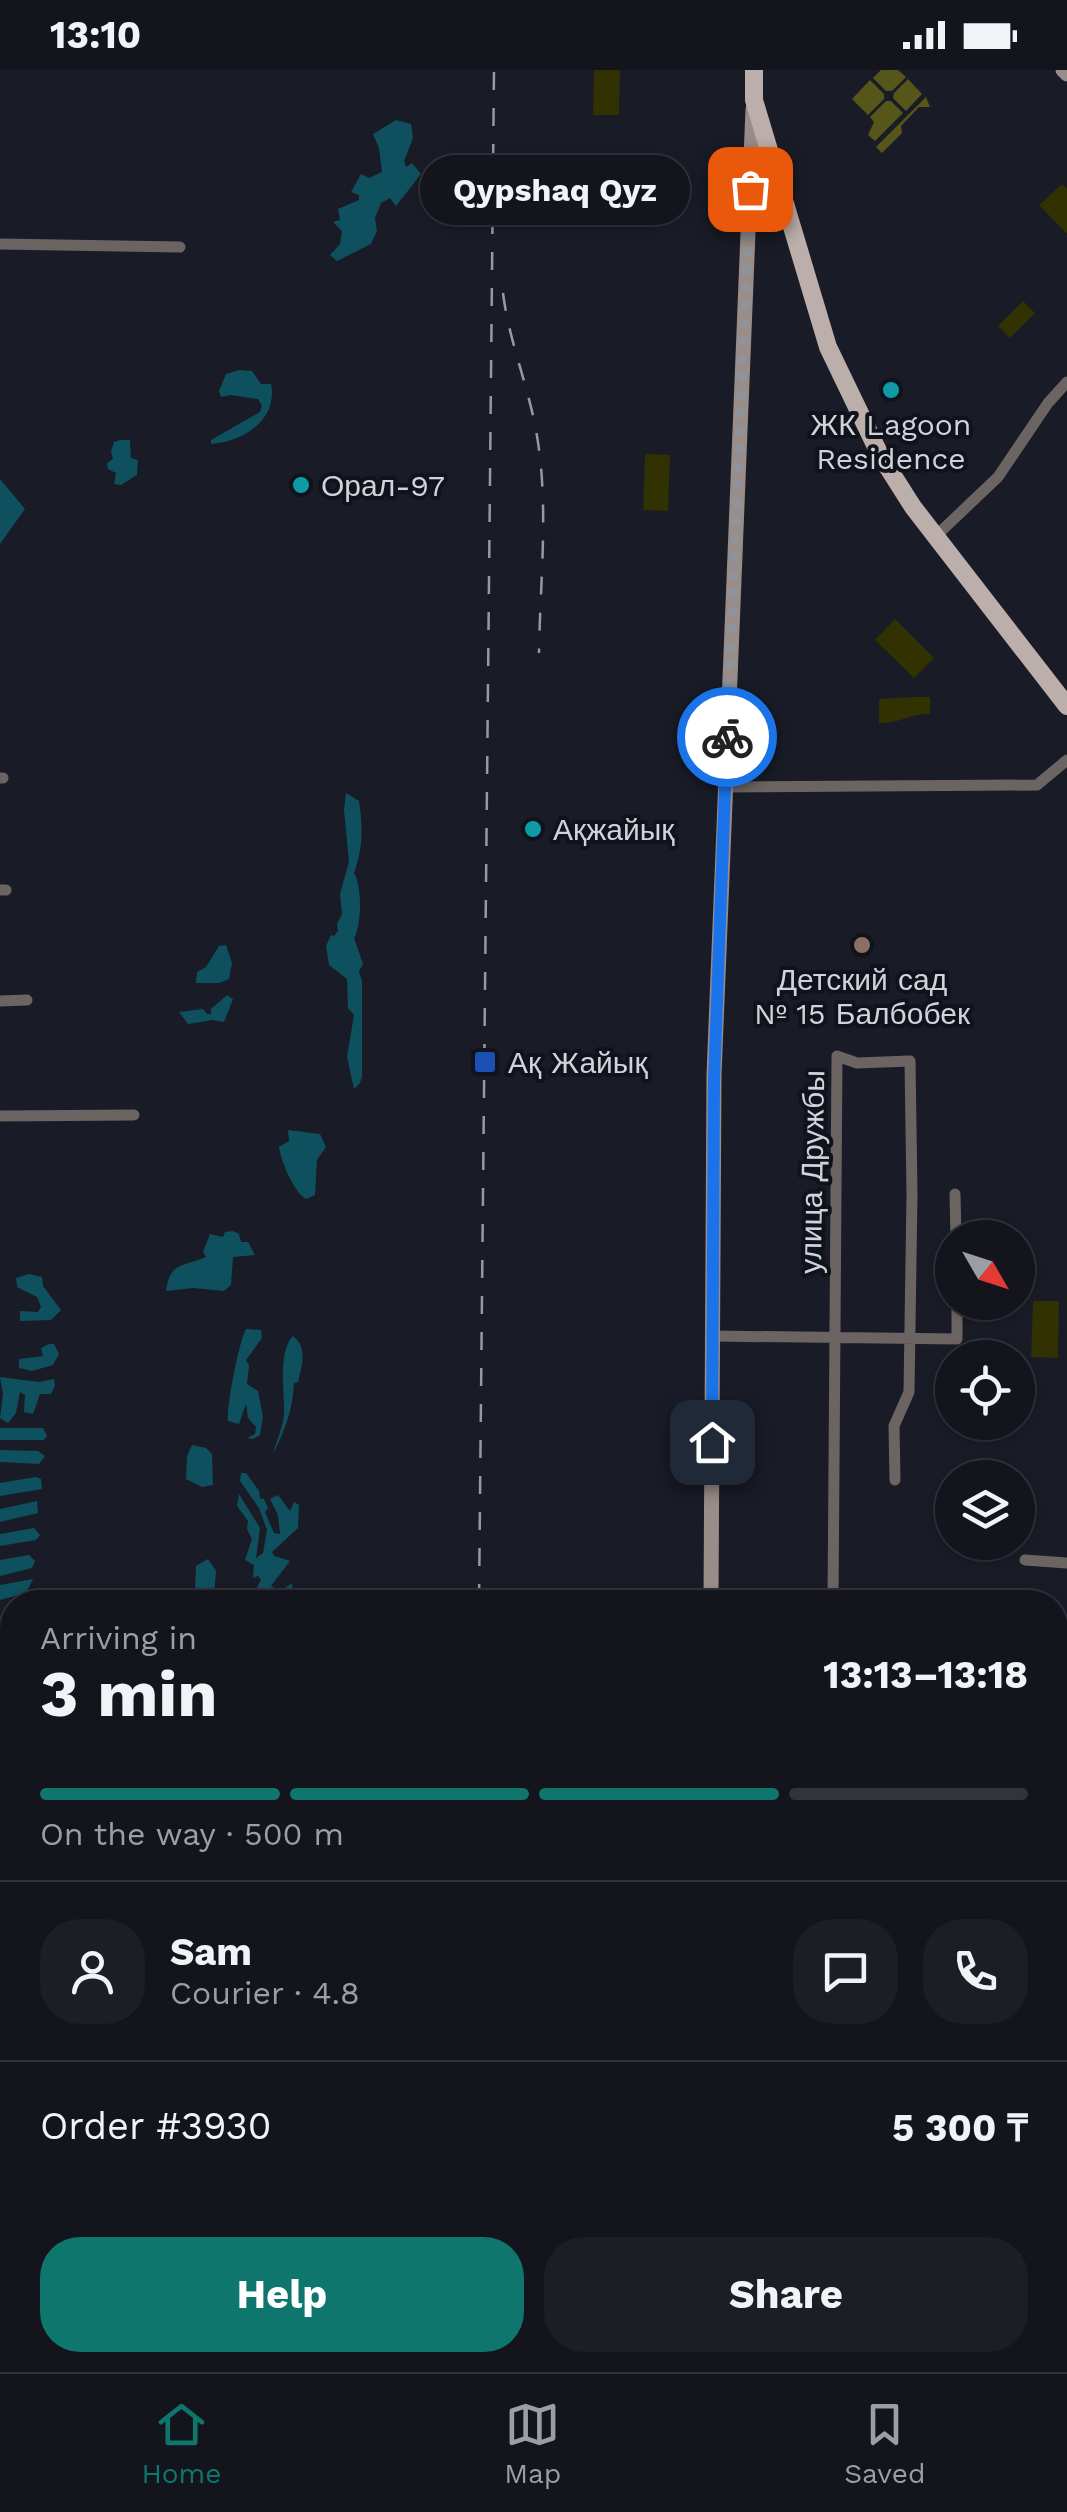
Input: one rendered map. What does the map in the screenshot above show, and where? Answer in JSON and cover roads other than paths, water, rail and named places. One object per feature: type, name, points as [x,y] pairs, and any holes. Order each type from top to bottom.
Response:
[{"type":"main road","points":[[711,1590],[714,1081],[754,70]]},
{"type":"main road","points":[[754,100],[828,347],[889,470],[1067,706]]},
{"type":"street","points":[[0,244],[180,247]]},
{"type":"street","points":[[937,535],[998,477],[1048,403],[1067,382]]},
{"type":"street","points":[[724,787],[1037,785],[1067,760]]},
{"type":"street","points":[[0,1001],[27,1000]]},
{"type":"street","name":"улица Дружбы","points":[[833,1590],[836,1056],[857,1063],[910,1061],[909,1392],[894,1426],[895,1480]]},
{"type":"street","points":[[0,1116],[134,1115]]},
{"type":"street","points":[[955,1194],[956,1220]]},
{"type":"street","points":[[712,1336],[958,1339],[957,1320]]},
{"type":"street","points":[[1026,1560],[1067,1562]]},
{"type":"water","points":[[396,120],[411,124],[413,138],[404,161],[406,167],[412,163],[421,174],[396,206],[390,198],[381,203],[371,244],[337,261],[330,255],[340,244],[342,231],[333,222],[340,220],[338,209],[359,200],[359,195],[351,192],[361,174],[369,178],[382,172],[373,134]]},
{"type":"water","points":[[252,371],[261,384],[271,384],[269,408],[264,418],[246,433],[211,444],[211,440],[260,412],[258,399],[221,397],[219,391],[226,374]]},
{"type":"water","points":[[130,440],[131,458],[138,460],[137,475],[121,485],[114,484],[116,473],[108,469],[107,463],[113,459],[114,442]]},
{"type":"water","points":[[0,479],[25,509],[0,544]]},
{"type":"water","points":[[346,793],[359,801],[362,829],[354,873],[360,905],[354,938],[363,964],[359,971],[362,1076],[354,1089],[347,1057],[354,1015],[348,1008],[347,979],[329,965],[326,946],[338,931],[342,914],[340,894],[349,862]]},
{"type":"water","points":[[226,945],[232,963],[229,979],[196,983],[197,972],[206,967],[219,946]]},
{"type":"water","points":[[227,995],[233,999],[224,1022],[188,1024],[179,1012],[203,1009],[211,1014],[211,1009]]},
{"type":"water","points":[[288,1130],[320,1134],[326,1147],[317,1160],[315,1195],[306,1199],[293,1183],[280,1153],[279,1147],[289,1141]]},
{"type":"water","points":[[225,1232],[239,1234],[241,1242],[248,1242],[255,1255],[233,1257],[231,1285],[224,1291],[166,1291],[174,1270],[206,1257],[203,1252],[210,1234],[223,1237]]},
{"type":"water","points":[[29,1274],[42,1277],[43,1286],[61,1310],[51,1320],[20,1321],[20,1311],[38,1312],[41,1307],[37,1297],[17,1287],[16,1278]]},
{"type":"water","points":[[246,1329],[261,1330],[262,1338],[246,1360],[247,1384],[258,1391],[263,1417],[260,1435],[253,1439],[247,1438],[255,1434],[256,1427],[248,1418],[246,1404],[239,1424],[228,1421]]},
{"type":"water","points":[[293,1336],[301,1346],[302,1363],[288,1419],[273,1454],[284,1414],[285,1352]]},
{"type":"water","points":[[54,1344],[59,1354],[53,1365],[32,1371],[19,1368],[19,1359],[43,1356],[41,1348]]},
{"type":"water","points":[[0,1377],[39,1382],[54,1379],[55,1386],[51,1394],[40,1394],[33,1414],[24,1412],[25,1395],[20,1392],[16,1413],[8,1423],[0,1418]]},
{"type":"water","points":[[0,1428],[43,1428],[47,1436],[44,1440],[0,1440]]},
{"type":"water","points":[[192,1445],[206,1448],[212,1454],[213,1485],[202,1487],[186,1479],[187,1456]]},
{"type":"water","points":[[0,1450],[38,1451],[45,1456],[39,1464],[0,1462]]},
{"type":"water","points":[[241,1473],[246,1473],[259,1491],[274,1533],[280,1534],[278,1515],[270,1499],[278,1495],[290,1511],[294,1502],[299,1505],[298,1528],[272,1552],[290,1561],[271,1586],[279,1590],[256,1590],[261,1580],[258,1576],[253,1578],[254,1565],[245,1560],[252,1539],[248,1521],[237,1506],[239,1494],[260,1528],[256,1558],[263,1553],[267,1530],[259,1508],[240,1481]]},
{"type":"water","points":[[41,1479],[42,1489],[0,1496],[0,1483]]},
{"type":"water","points":[[37,1501],[38,1513],[0,1522],[0,1509]]},
{"type":"water","points":[[34,1528],[40,1535],[36,1540],[0,1546],[0,1534]]},
{"type":"water","points":[[29,1555],[35,1561],[32,1568],[0,1576],[0,1560]]},
{"type":"water","points":[[208,1559],[216,1571],[215,1590],[195,1587],[196,1566]]},
{"type":"water","points":[[33,1579],[28,1590],[0,1590],[0,1585]]},
{"type":"railway","points":[[479,1590],[494,70]]},
{"type":"railway","points":[[503,293],[541,463],[539,653]]},
{"type":"place","name":"Qypshaq Qyz","points":[[750,189]]},
{"type":"place","name":"ЖК Lagoon Residence","points":[[891,390]]},
{"type":"place","name":"Орал-97","points":[[301,485]]},
{"type":"place","name":"Ақжайық","points":[[533,829]]},
{"type":"place","name":"Детский сад № 15 Балбобек","points":[[862,945]]},
{"type":"place","name":"Ақ Жайық","points":[[485,1062]]}]
